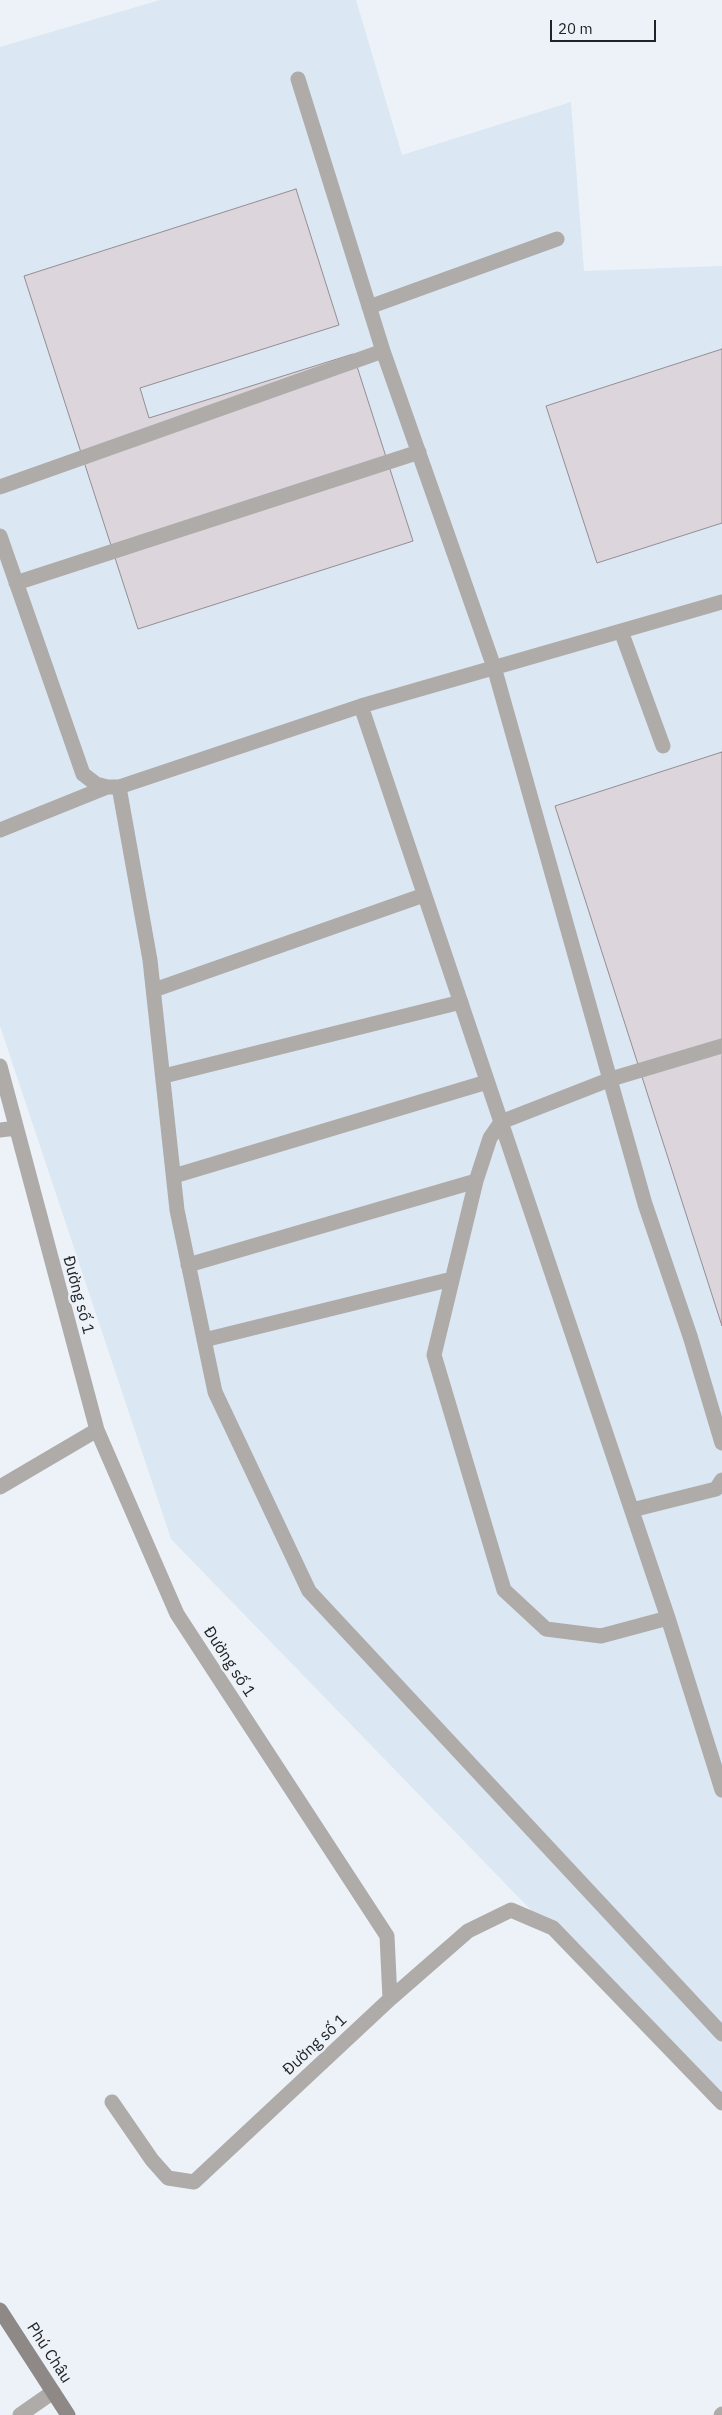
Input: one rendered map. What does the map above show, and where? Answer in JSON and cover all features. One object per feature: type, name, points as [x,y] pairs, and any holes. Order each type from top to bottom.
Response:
[{"type":"street","points":[[298,79],[369,307],[494,667],[645,1204],[690,1336],[722,1443]]},
{"type":"street","points":[[369,307],[558,239]]},
{"type":"street","points":[[0,487],[384,351]]},
{"type":"street","points":[[16,583],[419,452]]},
{"type":"street","points":[[0,536],[83,774],[96,784],[113,787]]},
{"type":"street","points":[[0,830],[113,787],[361,706],[722,602]]},
{"type":"street","points":[[620,631],[663,746]]},
{"type":"street","points":[[361,706],[668,1618],[722,1790]]},
{"type":"street","points":[[113,787],[150,960],[177,1210],[215,1392],[309,1591],[722,2034]]},
{"type":"street","points":[[154,990],[424,895]]},
{"type":"street","points":[[164,1076],[460,1002]]},
{"type":"street","points":[[668,1618],[601,1636],[546,1629],[504,1590],[434,1355],[476,1181],[490,1138],[501,1122],[611,1079],[722,1046]]},
{"type":"street","name":"Đường số 1","points":[[0,1066],[97,1430],[177,1614],[387,1936],[390,1999],[194,2182],[168,2178],[152,2160],[112,2102]]},
{"type":"street","points":[[174,1176],[487,1082]]},
{"type":"street","points":[[0,1130],[16,1128]]},
{"type":"street","points":[[188,1265],[476,1181]]},
{"type":"street","points":[[204,1340],[452,1279]]},
{"type":"street","points":[[0,1487],[97,1430]]},
{"type":"street","points":[[632,1510],[716,1488],[722,1480]]},
{"type":"street","points":[[390,1999],[468,1930],[511,1910],[553,1928],[722,2103]]},
{"type":"street","name":"Phú Châu","points":[[0,2310],[68,2415]]},
{"type":"street","points":[[20,2415],[54,2392]]},
{"type":"shaded area","points":[[160,0],[356,0],[402,155],[571,102],[584,271],[722,266],[722,2107],[171,1539],[0,1026],[0,47]]},
{"type":"building","points":[[296,189],[339,325],[140,388],[149,418],[353,354],[413,541],[138,629],[24,276]]},
{"type":"building","points":[[722,349],[722,523],[597,563],[546,406]]},
{"type":"building","points":[[722,752],[722,1326],[555,806]]}]
